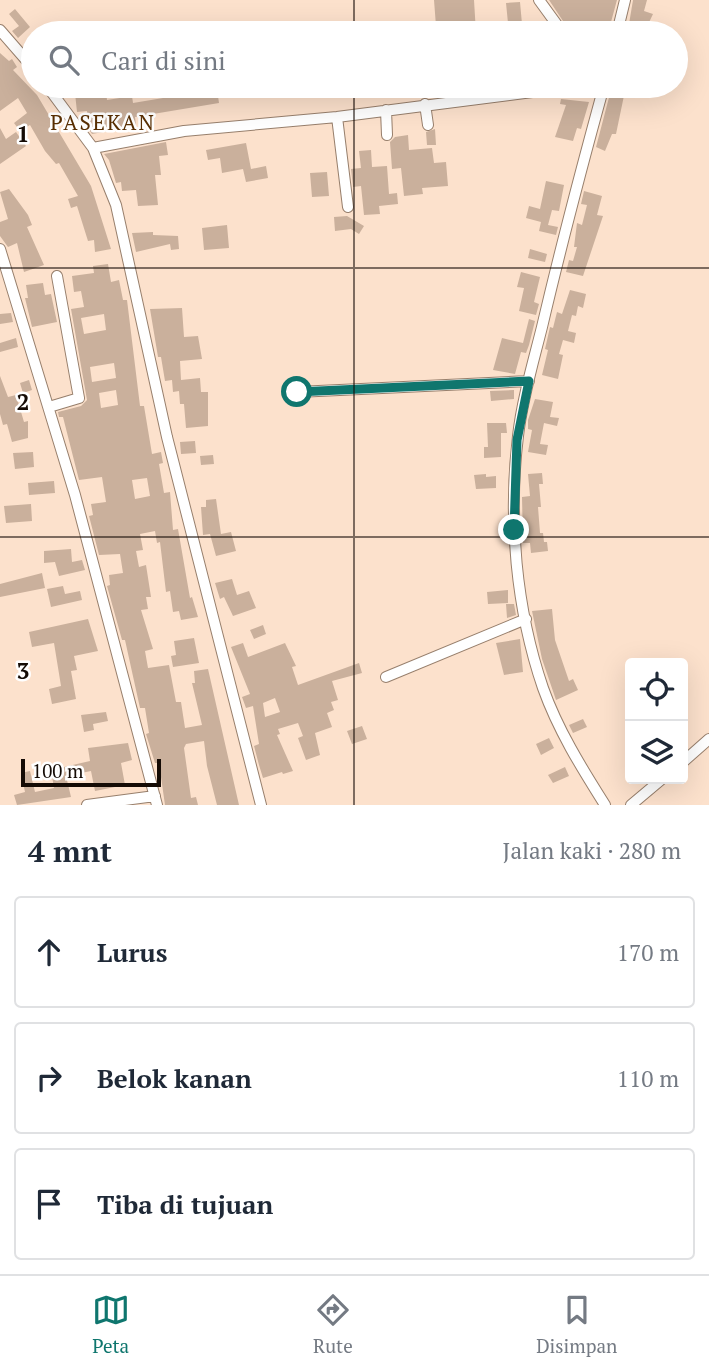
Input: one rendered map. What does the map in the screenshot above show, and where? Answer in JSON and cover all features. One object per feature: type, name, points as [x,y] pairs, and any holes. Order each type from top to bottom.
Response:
[{"type":"street","points":[[539,0],[554,21]]},
{"type":"street","points":[[620,21],[625,0]]},
{"type":"street","points":[[0,30],[21,54]]},
{"type":"street","points":[[56,98],[93,148],[116,205],[167,437],[261,805]]},
{"type":"street","points":[[93,148],[184,131],[337,117],[476,98]]},
{"type":"street","points":[[599,98],[565,226],[517,440],[514,530],[526,619],[543,687],[555,719],[605,805]]},
{"type":"street","points":[[425,104],[428,125]]},
{"type":"street","points":[[386,110],[387,135]]},
{"type":"street","points":[[337,117],[348,207]]},
{"type":"street","points":[[0,249],[5,277],[49,407],[156,800],[87,805]]},
{"type":"street","points":[[49,407],[79,398],[57,276]]},
{"type":"street","points":[[297,392],[529,381]]},
{"type":"street","points":[[386,677],[526,619]]},
{"type":"street","points":[[688,757],[709,740]]},
{"type":"street","points":[[631,805],[656,784]]},
{"type":"building","points":[[434,0],[474,0],[475,21],[436,21]]},
{"type":"building","points":[[549,0],[617,0],[611,21],[563,21]]},
{"type":"building","points":[[633,0],[647,0],[644,11],[653,14],[650,21],[630,21]]},
{"type":"building","points":[[520,2],[522,21],[508,21],[506,3]]},
{"type":"building","points":[[15,9],[25,21],[21,21],[21,35],[18,38],[12,31],[19,26],[9,14]]},
{"type":"building","points":[[0,53],[9,61],[12,59],[17,67],[13,70],[21,78],[21,98],[39,98],[91,186],[111,249],[95,252],[94,240],[88,241],[77,206],[71,208],[68,199],[78,196],[59,163],[56,164],[45,151],[30,125],[20,131],[14,123],[27,113],[18,98],[0,111]]},
{"type":"building","points":[[76,98],[132,98],[133,103],[163,98],[218,98],[219,103],[135,117],[136,126],[92,134],[88,128],[87,111],[77,112]]},
{"type":"building","points":[[609,98],[624,98],[616,134],[612,134],[605,151],[596,147]]},
{"type":"building","points":[[561,99],[589,102],[581,129],[577,128],[573,141],[555,137],[566,105],[560,104]]},
{"type":"building","points":[[0,128],[6,139],[16,132],[26,146],[0,164]]},
{"type":"building","points":[[435,129],[436,145],[427,145],[426,132]]},
{"type":"building","points":[[408,135],[409,150],[432,148],[434,163],[446,162],[448,186],[422,188],[423,194],[404,196],[401,168],[392,169],[390,142],[395,137]]},
{"type":"building","points":[[166,142],[168,155],[159,156],[161,175],[155,175],[158,205],[138,206],[136,190],[122,191],[121,182],[116,183],[109,160],[104,154]]},
{"type":"building","points":[[246,143],[251,169],[266,166],[268,178],[246,182],[243,169],[222,173],[220,158],[208,160],[206,150]]},
{"type":"building","points":[[371,150],[372,167],[387,166],[389,194],[397,193],[398,204],[379,206],[380,214],[364,215],[361,186],[353,187],[351,169],[361,168],[359,151]]},
{"type":"building","points":[[327,172],[329,196],[312,197],[310,173]]},
{"type":"building","points":[[546,181],[564,185],[559,211],[552,210],[548,225],[558,227],[556,235],[539,231],[541,222],[526,218],[529,206],[540,209]]},
{"type":"building","points":[[9,189],[28,215],[32,225],[27,227],[44,265],[24,272],[17,243],[8,247],[0,236],[0,222],[8,219],[0,192]]},
{"type":"building","points":[[584,191],[602,196],[597,215],[603,216],[583,276],[566,272],[577,247],[574,247],[577,223],[582,225],[587,205],[581,204]]},
{"type":"building","points":[[347,216],[364,226],[359,234],[351,229],[335,231],[334,217]]},
{"type":"building","points":[[227,225],[229,248],[204,250],[202,228]]},
{"type":"building","points":[[153,232],[153,235],[178,236],[179,249],[171,250],[170,244],[136,252],[132,233]]},
{"type":"building","points":[[530,249],[547,254],[545,262],[528,258]]},
{"type":"building","points":[[108,264],[111,282],[119,280],[123,300],[127,300],[140,406],[144,406],[152,454],[161,452],[163,463],[159,464],[164,493],[170,492],[173,530],[178,529],[190,598],[192,597],[198,617],[181,620],[179,611],[173,612],[170,591],[166,592],[160,542],[157,543],[155,531],[140,534],[143,550],[136,551],[139,567],[146,565],[151,597],[146,597],[148,609],[141,610],[153,649],[145,651],[148,668],[169,665],[176,702],[181,702],[185,728],[202,725],[192,683],[195,683],[194,671],[208,669],[239,805],[217,805],[204,741],[186,744],[184,748],[191,798],[196,797],[198,805],[165,805],[159,763],[155,763],[146,734],[149,733],[145,708],[140,708],[125,640],[122,640],[107,586],[110,585],[109,575],[123,573],[120,554],[99,555],[89,516],[93,515],[91,504],[106,502],[102,477],[79,480],[63,417],[59,417],[58,412],[81,406],[87,400],[71,309],[84,307],[81,291],[74,292],[72,276],[94,273],[93,266]],"holes":[[[104,314],[106,330],[84,334],[81,318]],[[114,363],[116,378],[92,382],[90,367]],[[116,390],[118,405],[101,408],[99,393]],[[147,478],[150,496],[135,499],[132,480]]]},
{"type":"building","points":[[521,272],[540,277],[534,302],[539,304],[536,315],[519,311],[524,288],[517,287]]},
{"type":"building","points":[[43,283],[45,295],[51,294],[57,322],[32,327],[25,298],[28,298],[26,285]]},
{"type":"building","points":[[570,290],[586,294],[583,308],[578,306],[576,316],[572,315],[568,331],[576,333],[574,343],[563,340],[559,354],[563,355],[558,379],[542,375],[548,350],[545,349],[550,327],[553,328],[557,312],[562,314]]},
{"type":"building","points":[[182,308],[184,337],[198,336],[202,359],[180,361],[181,380],[200,378],[201,392],[208,392],[208,426],[186,428],[184,404],[180,404],[179,391],[173,392],[172,380],[165,381],[161,357],[158,357],[150,309]]},
{"type":"building","points":[[11,313],[13,322],[0,324],[0,314]]},
{"type":"building","points":[[529,319],[535,321],[529,345],[526,353],[521,352],[515,374],[493,370],[502,338],[523,343]]},
{"type":"building","points":[[16,338],[18,347],[0,352],[0,343]]},
{"type":"building","points":[[0,376],[8,397],[16,395],[24,422],[28,421],[28,438],[12,442],[7,424],[3,425],[0,414]]},
{"type":"building","points":[[29,380],[32,390],[23,393],[20,383]]},
{"type":"building","points":[[514,390],[514,399],[491,401],[490,391]]},
{"type":"building","points":[[535,399],[553,402],[550,417],[559,418],[557,426],[544,423],[540,444],[548,445],[546,455],[528,452],[532,430],[528,429],[528,420]]},
{"type":"building","points":[[487,423],[506,423],[507,433],[501,433],[501,457],[484,458],[484,447],[488,447]]},
{"type":"building","points":[[195,441],[196,453],[181,454],[180,442]]},
{"type":"building","points":[[33,452],[34,467],[15,469],[13,453]]},
{"type":"building","points":[[213,455],[214,464],[201,465],[200,456]]},
{"type":"building","points":[[542,473],[543,484],[539,484],[541,507],[538,507],[540,533],[543,533],[544,542],[547,542],[548,551],[531,553],[530,543],[523,543],[522,497],[530,496],[528,474]]},
{"type":"building","points":[[486,474],[486,477],[496,476],[496,488],[476,489],[474,475]]},
{"type":"building","points":[[54,481],[55,493],[29,495],[28,483]]},
{"type":"building","points":[[216,499],[221,534],[231,532],[236,551],[216,556],[210,534],[203,535],[201,507],[206,507],[206,500]]},
{"type":"building","points":[[31,504],[32,521],[6,523],[4,506]]},
{"type":"building","points":[[71,549],[72,562],[82,560],[85,570],[59,576],[55,562],[44,563],[44,551]]},
{"type":"building","points":[[42,573],[45,588],[0,597],[0,584]]},
{"type":"building","points":[[232,579],[237,595],[249,591],[256,608],[233,616],[224,597],[220,599],[215,583]]},
{"type":"building","points":[[63,586],[65,594],[80,591],[82,600],[51,607],[47,589]]},
{"type":"building","points":[[508,590],[508,603],[488,604],[487,592]]},
{"type":"building","points":[[506,604],[514,604],[516,615],[507,618]]},
{"type":"building","points":[[552,609],[555,640],[569,681],[573,679],[578,690],[556,700],[542,659],[532,611]]},
{"type":"building","points":[[88,619],[98,651],[74,656],[77,670],[71,671],[76,699],[52,704],[49,689],[61,686],[54,643],[32,647],[29,632]]},
{"type":"building","points":[[263,625],[266,634],[254,639],[250,630]]},
{"type":"building","points":[[194,638],[199,663],[173,667],[171,656],[176,655],[174,641]]},
{"type":"building","points":[[520,639],[523,672],[504,675],[496,643]]},
{"type":"building","points":[[243,643],[248,657],[285,643],[296,666],[292,667],[298,685],[359,663],[362,673],[332,681],[338,700],[331,702],[334,710],[327,713],[332,727],[315,733],[320,755],[306,760],[298,738],[303,736],[298,723],[278,729],[280,734],[277,735],[293,771],[263,778],[254,746],[259,744],[253,706],[246,708],[242,697],[250,694],[231,647]],"holes":[[[275,698],[280,712],[265,717],[263,703]]]},
{"type":"building","points":[[106,712],[108,721],[93,724],[94,730],[84,732],[81,715]]},
{"type":"building","points":[[583,719],[587,727],[573,733],[569,725]]},
{"type":"building","points":[[362,726],[367,739],[352,744],[347,731]]},
{"type":"building","points":[[549,738],[554,748],[541,755],[536,744]]},
{"type":"building","points":[[128,743],[132,760],[121,763],[125,785],[95,791],[91,771],[66,776],[71,797],[17,805],[14,795],[25,792],[21,773],[30,771],[35,792],[54,788],[51,770],[90,761],[88,748]]},
{"type":"building","points":[[565,767],[569,776],[553,783],[548,775]]},
{"type":"district","name":"PASEKAN","points":[[103,123]]},
{"type":"route","points":[[297,392],[529,381],[517,440],[514,530]]}]
